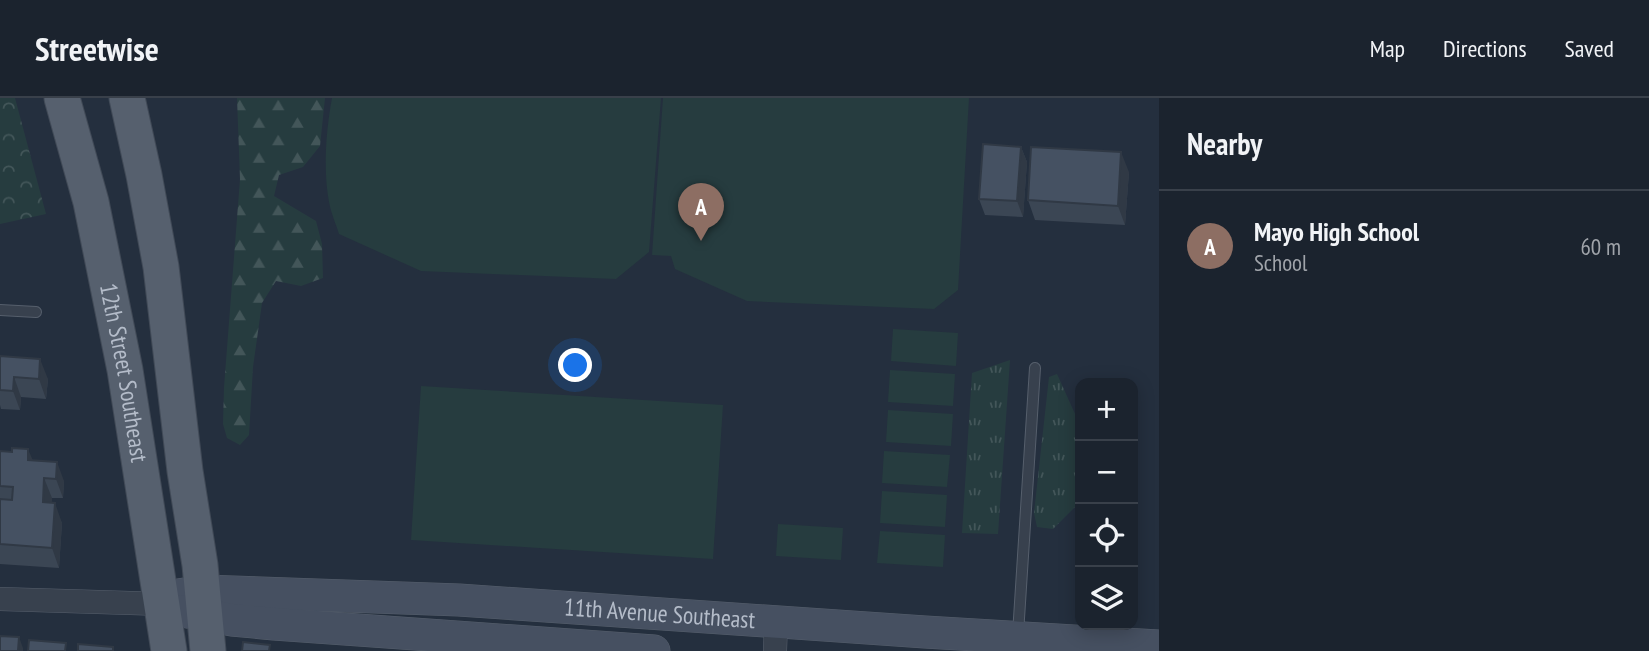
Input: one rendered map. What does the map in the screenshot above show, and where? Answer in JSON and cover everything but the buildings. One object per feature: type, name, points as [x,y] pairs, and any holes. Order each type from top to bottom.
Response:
[{"type":"main road","name":"12th Street Southeast","points":[[62,98],[90,202],[125,370],[169,651]]},
{"type":"main road","name":"12th Street Southeast","points":[[127,98],[161,267],[208,651]]},
{"type":"main road","name":"11th Avenue Southeast","points":[[163,604],[178,595],[287,625],[654,651]]},
{"type":"main road","name":"11th Avenue Southeast","points":[[204,603],[459,600],[775,637],[1159,646]]},
{"type":"street","name":"11th Avenue Southeast","points":[[0,599],[163,604]]},
{"type":"lane","points":[[0,310],[36,312]]},
{"type":"lane","points":[[1018,644],[1035,368]]},
{"type":"green space","points":[[0,98],[15,98],[46,214],[0,224]]},
{"type":"green space","points":[[237,98],[325,98],[320,146],[303,167],[279,175],[274,196],[316,221],[322,244],[323,278],[301,286],[276,281],[262,303],[253,367],[249,435],[240,445],[227,438],[223,424],[240,179]]},
{"type":"green space","points":[[332,98],[661,98],[649,252],[616,279],[421,271],[339,234],[330,206],[326,177]]},
{"type":"green space","points":[[663,98],[969,98],[958,290],[934,309],[747,301],[675,269],[671,256],[652,255]]},
{"type":"green space","points":[[893,329],[958,333],[956,366],[891,361]]},
{"type":"green space","points":[[1010,360],[998,534],[962,533],[972,373]]},
{"type":"green space","points":[[890,370],[955,374],[953,406],[888,402]]},
{"type":"green space","points":[[1057,374],[1075,414],[1075,507],[1053,529],[1037,527],[1034,513],[1049,377]]},
{"type":"green space","points":[[421,386],[723,405],[713,559],[411,540]]},
{"type":"green space","points":[[888,410],[953,414],[951,446],[886,442]]},
{"type":"green space","points":[[884,451],[950,455],[947,487],[882,483]]},
{"type":"green space","points":[[882,491],[947,495],[945,527],[880,523]]},
{"type":"green space","points":[[778,524],[843,528],[841,560],[776,556]]},
{"type":"green space","points":[[880,531],[945,535],[943,567],[877,563]]},
{"type":"place","name":"Mayo High School","points":[[701,241]]}]
